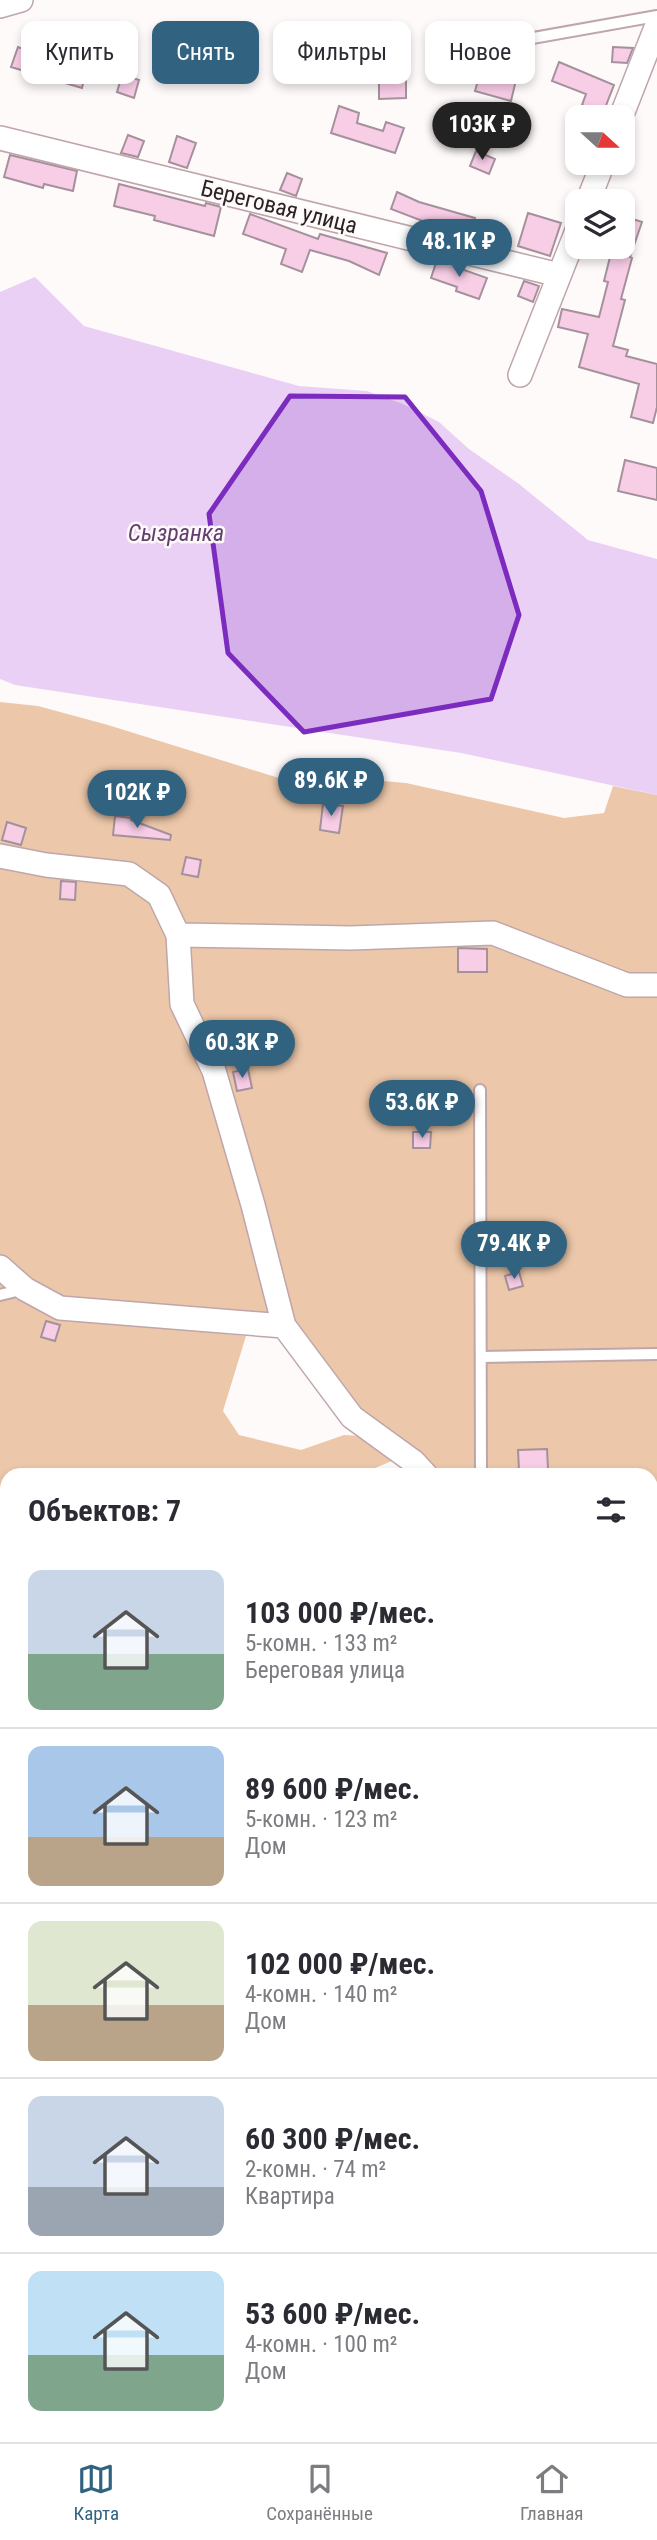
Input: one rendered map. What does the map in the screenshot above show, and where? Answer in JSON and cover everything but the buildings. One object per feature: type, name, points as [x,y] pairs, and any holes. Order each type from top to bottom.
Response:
[{"type":"street","points":[[0,6],[21,0]]},
{"type":"street","points":[[626,105],[657,25]]},
{"type":"street","name":"Береговая улица","points":[[0,138],[559,275]]},
{"type":"street","points":[[520,375],[565,259]]},
{"type":"street","points":[[0,856],[46,865],[129,874],[159,895],[178,935],[182,1004],[214,1070],[284,1326],[352,1417],[420,1468]]},
{"type":"street","points":[[178,935],[351,939],[493,933],[627,985],[657,985]]},
{"type":"street","points":[[0,1267],[25,1289],[60,1308],[284,1326]]},
{"type":"lane","points":[[535,38],[657,16]]},
{"type":"lane","points":[[480,1090],[481,1468]]},
{"type":"lane","points":[[0,1295],[25,1289]]},
{"type":"lane","points":[[481,1357],[657,1354]]},
{"type":"highlighted area","points":[[290,396],[405,397],[481,491],[519,615],[491,699],[304,732],[228,653],[209,514]]},
{"type":"shaded area","points":[[0,702],[38,706],[108,725],[282,779],[336,777],[406,783],[564,818],[604,813],[613,786],[657,795],[657,1468],[411,1468],[394,1460],[375,1468],[0,1468]],"holes":[[[284,1326],[378,1437],[344,1435],[301,1450],[239,1435],[223,1411],[246,1336],[151,1327]]]},
{"type":"water","name":"Сызранка","points":[[35,277],[84,326],[299,386],[367,391],[403,404],[439,422],[469,449],[519,484],[588,540],[657,559],[657,795],[461,753],[15,685],[0,679],[0,292]]}]
